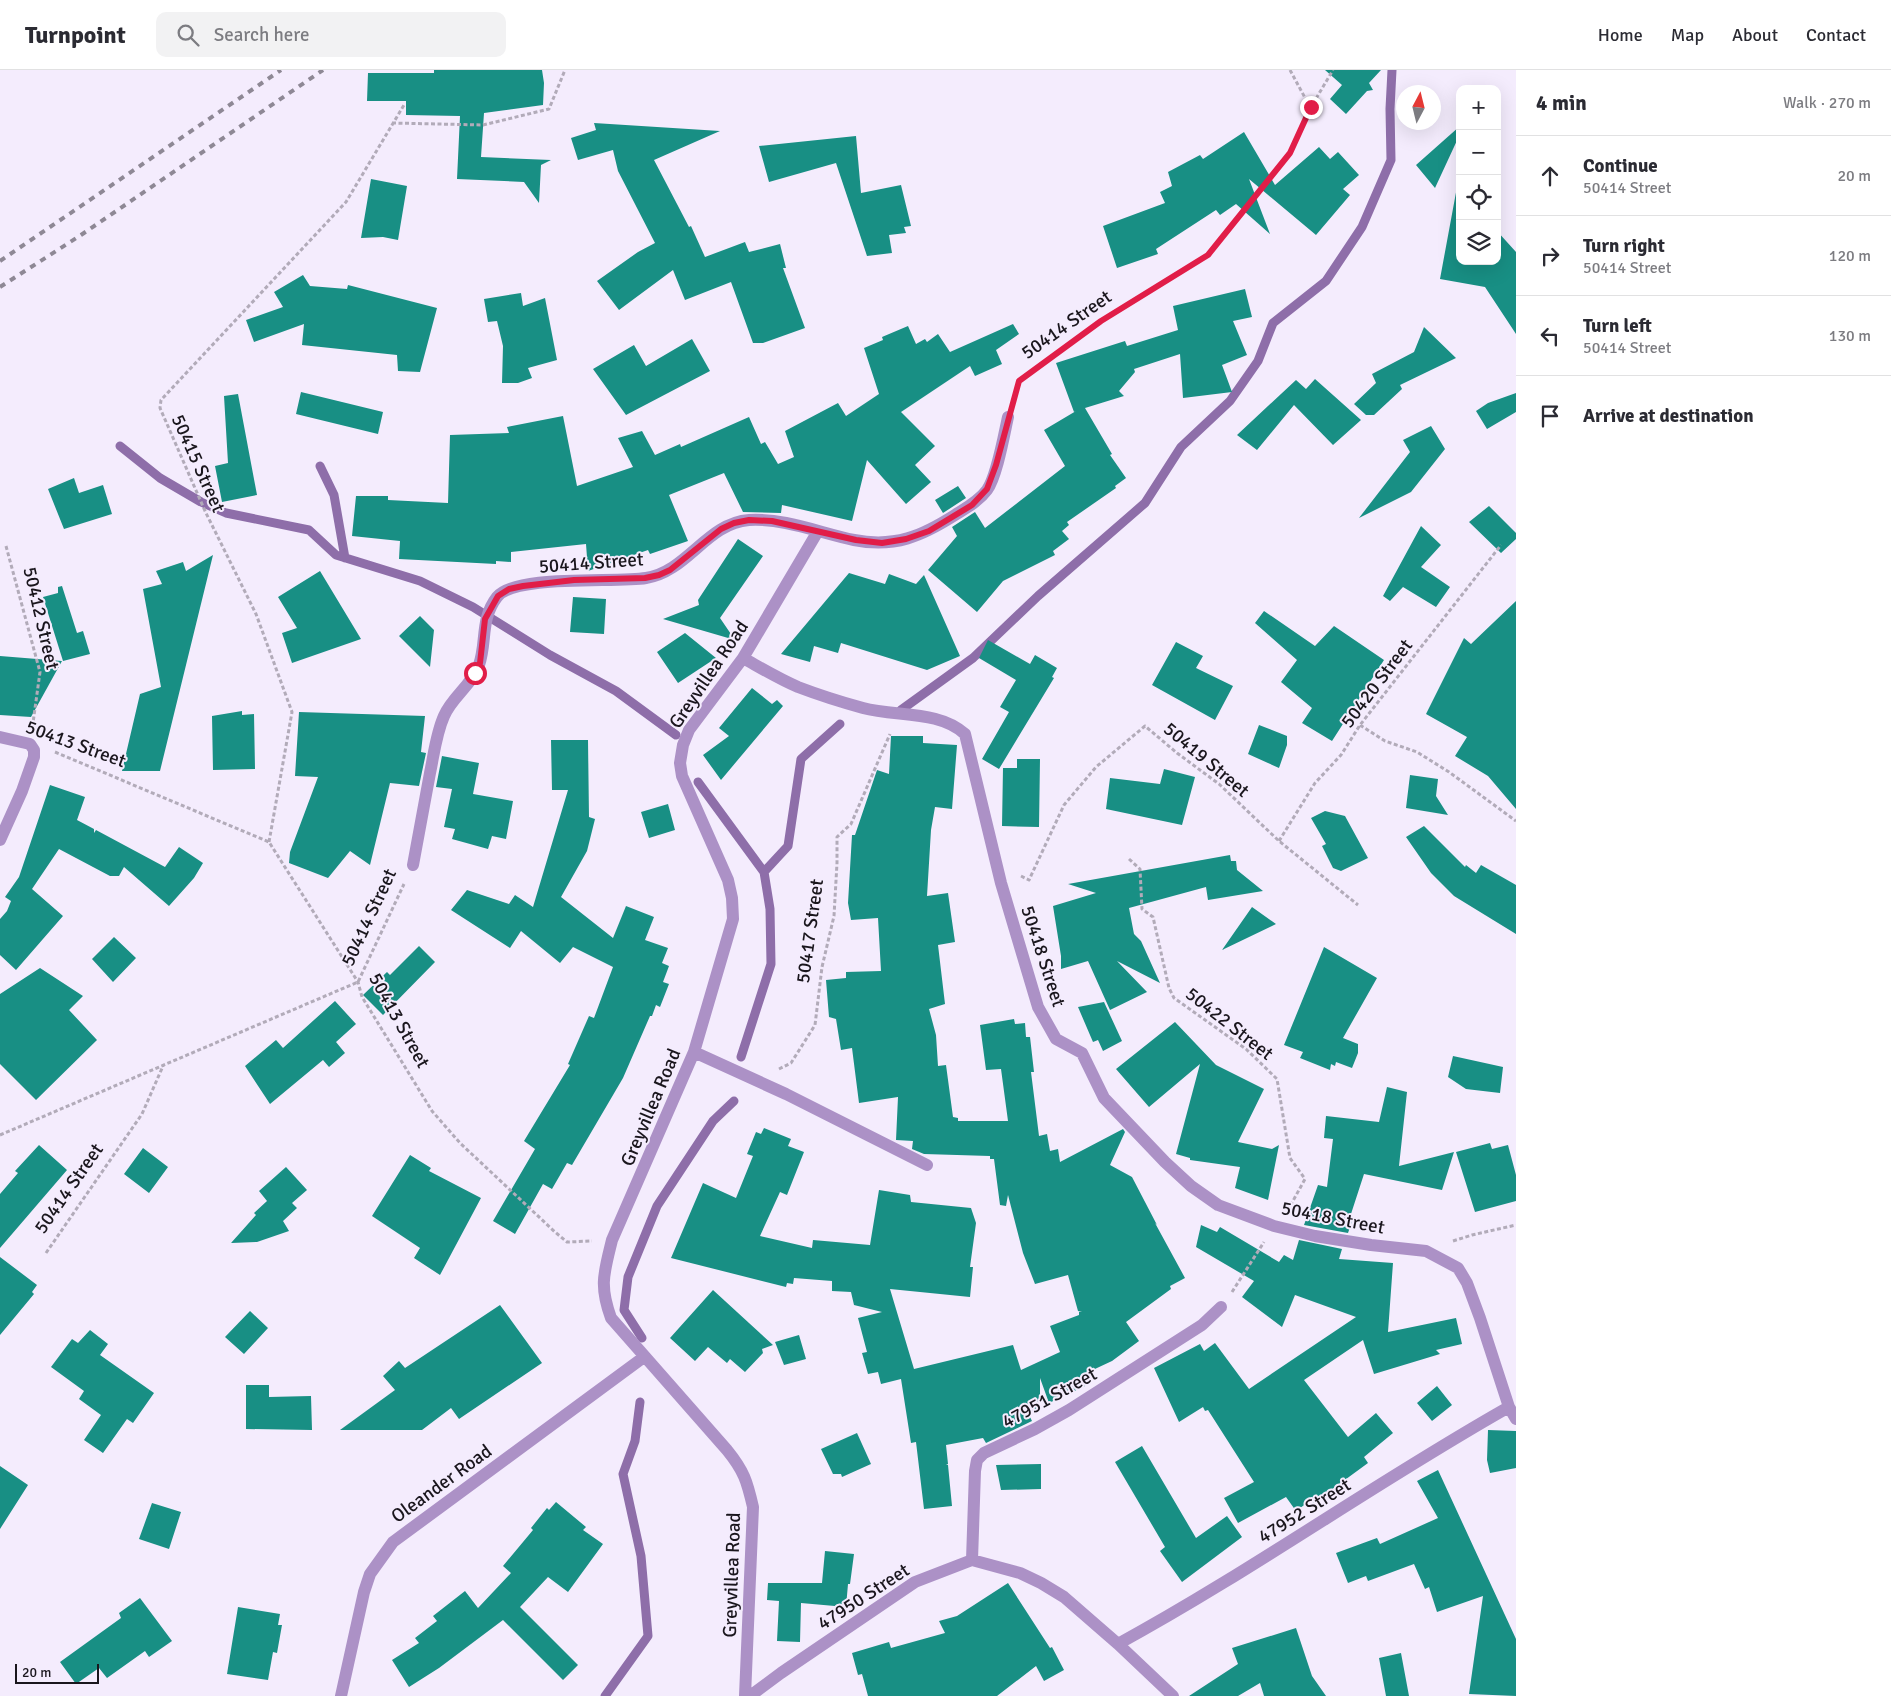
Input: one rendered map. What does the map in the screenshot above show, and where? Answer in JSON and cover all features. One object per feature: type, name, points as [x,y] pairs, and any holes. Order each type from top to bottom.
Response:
[{"type":"street","name":"50414 Street","points":[[413,865],[440,727],[446,710],[475,673],[480,663],[485,619],[498,596],[509,589],[523,586],[574,580],[645,578],[659,575],[670,570],[721,529],[734,523],[749,520],[772,521],[856,540],[882,543],[906,539],[929,531],[972,505],[987,489],[996,465],[1008,417]]},
{"type":"street","name":"Greyvillea Road","points":[[745,1696],[753,1507],[746,1479],[738,1464],[727,1450],[612,1318],[606,1303],[603,1287],[612,1240],[694,1052],[733,919],[732,898],[728,880],[685,787],[680,763],[683,745],[689,730],[743,658],[818,531]]},
{"type":"street","name":"50418 Street","points":[[743,658],[796,686],[865,709],[898,715],[932,718],[950,724],[965,734],[1001,883],[1038,1007],[1056,1038],[1082,1053],[1104,1098],[1165,1162],[1191,1186],[1218,1204],[1274,1226],[1315,1236],[1362,1244],[1426,1251],[1458,1268],[1467,1283],[1509,1407],[1516,1419]]},
{"type":"street","name":"50413 Street","points":[[0,737],[30,744]]},
{"type":"street","points":[[0,840],[22,791],[34,758],[34,750],[30,744]]},
{"type":"street","points":[[694,1052],[756,1080],[927,1164]]},
{"type":"street","name":"47951 Street","points":[[972,1560],[977,1460],[984,1453],[1069,1410],[1183,1338],[1202,1325],[1221,1307]]},
{"type":"street","name":"Oleander Road","points":[[341,1696],[364,1592],[370,1574],[393,1542],[644,1357]]},
{"type":"street","name":"47952 Street","points":[[1118,1644],[1181,1610],[1444,1444],[1509,1407]]},
{"type":"street","points":[[972,1560],[1020,1573],[1041,1582],[1064,1597],[1118,1644],[1172,1696]]},
{"type":"street","name":"47950 Street","points":[[750,1696],[915,1582],[972,1560]]},
{"type":"path","points":[[392,123],[483,125],[549,109],[565,70]]},
{"type":"path","points":[[1290,70],[1311,107]]},
{"type":"path","name":"50414 Street","points":[[1008,417],[1019,381],[1101,321],[1208,255],[1290,153],[1311,107],[1333,70]]},
{"type":"path","name":"50415 Street","points":[[269,842],[292,712],[256,614],[205,511],[160,408],[161,400],[346,202],[404,105]]},
{"type":"path","name":"50420 Street","points":[[1279,841],[1315,783],[1341,754],[1360,725],[1501,545]]},
{"type":"path","name":"50412 Street","points":[[6,546],[40,672],[30,744]]},
{"type":"path","name":"50417 Street","points":[[756,1080],[791,1063],[815,1025],[822,967],[834,916],[837,837],[851,824],[898,715]]},
{"type":"path","points":[[1360,725],[1385,741],[1417,752],[1449,772],[1516,822]]},
{"type":"path","name":"50419 Street","points":[[1001,883],[1008,873],[1029,880],[1064,805],[1096,767],[1144,726],[1176,754],[1219,784],[1279,841],[1358,905]]},
{"type":"path","name":"50413 Street","points":[[30,744],[57,752],[269,842],[358,982],[362,997],[432,1111],[460,1143],[568,1242],[612,1240]]},
{"type":"path","name":"50422 Street","points":[[1129,859],[1140,869],[1142,910],[1153,917],[1169,988],[1174,998],[1246,1049],[1277,1079],[1290,1158],[1304,1179],[1280,1222],[1274,1226],[1221,1307]]},
{"type":"path","name":"50414 Street","points":[[0,1135],[358,982],[413,865]]},
{"type":"path","name":"50414 Street","points":[[46,1253],[142,1114],[164,1066]]},
{"type":"path","points":[[1426,1251],[1472,1235],[1516,1225]]},
{"type":"building","points":[[434,70],[542,70],[544,83],[543,105],[484,113],[481,157],[551,160],[541,165],[539,203],[524,182],[457,179],[460,116],[406,115],[406,101],[367,101],[368,73],[434,73]]},
{"type":"building","points":[[1325,70],[1381,70],[1369,83],[1373,90],[1367,91],[1346,114],[1330,99],[1342,85]]},
{"type":"building","points":[[594,123],[720,131],[654,160],[689,227],[691,226],[705,257],[745,242],[749,252],[780,244],[786,268],[783,268],[805,328],[763,343],[753,343],[731,282],[685,300],[673,270],[619,310],[597,281],[638,252],[655,243],[618,171],[613,150],[578,160],[571,138],[596,130]]},
{"type":"building","points":[[1456,130],[1456,143],[1435,188],[1416,165]]},
{"type":"building","points":[[1244,132],[1275,185],[1319,147],[1330,159],[1338,152],[1359,175],[1343,189],[1350,195],[1316,235],[1249,179],[1270,234],[1236,204],[1220,215],[1216,210],[1156,249],[1158,254],[1117,268],[1103,226],[1165,203],[1160,192],[1172,186],[1168,172],[1200,155],[1203,159]]},
{"type":"building","points":[[856,136],[861,193],[901,185],[911,226],[904,227],[906,233],[889,235],[892,253],[867,256],[836,163],[769,182],[759,146]]},
{"type":"building","points":[[371,179],[407,186],[398,240],[383,237],[361,238]]},
{"type":"building","points":[[1456,192],[1456,265],[1501,265],[1501,235],[1516,252],[1516,334],[1485,287],[1440,279]]},
{"type":"building","points":[[303,275],[310,286],[347,289],[348,285],[437,308],[420,372],[398,371],[397,355],[302,345],[304,324],[254,342],[246,320],[283,307],[274,292]]},
{"type":"building","points":[[1245,289],[1252,317],[1233,321],[1247,355],[1222,365],[1232,392],[1183,398],[1180,354],[1134,369],[1135,372],[1119,391],[1124,396],[1085,408],[1112,454],[1110,455],[1126,478],[1115,486],[1116,488],[1067,522],[1069,525],[1062,531],[1069,539],[1053,551],[1055,555],[1003,581],[977,612],[928,570],[957,536],[952,527],[975,512],[985,528],[1065,466],[1044,430],[1076,411],[1074,412],[1056,363],[1125,341],[1127,346],[1178,330],[1173,306]]},
{"type":"building","points":[[521,293],[523,306],[545,298],[557,360],[528,368],[532,378],[518,383],[502,383],[503,346],[497,321],[488,322],[484,299]]},
{"type":"building","points":[[1013,324],[1019,334],[996,350],[1002,364],[975,376],[970,366],[901,412],[935,446],[915,465],[931,482],[906,504],[867,460],[852,521],[782,505],[781,513],[743,512],[724,473],[669,495],[688,541],[650,554],[648,550],[588,571],[586,544],[511,552],[511,562],[496,561],[496,564],[399,559],[400,541],[352,536],[356,496],[388,496],[388,500],[448,503],[450,435],[509,433],[507,427],[563,416],[577,486],[633,467],[618,438],[642,431],[655,455],[680,444],[681,447],[749,417],[761,444],[765,442],[778,464],[794,457],[785,431],[838,403],[846,416],[879,394],[864,348],[883,340],[882,337],[908,326],[916,344],[925,339],[927,342],[938,334],[950,352]]},
{"type":"building","points":[[1424,327],[1456,358],[1400,385],[1402,389],[1374,415],[1366,415],[1354,404],[1376,383],[1372,374],[1414,352]]},
{"type":"building","points":[[692,339],[710,371],[626,415],[593,369],[634,345],[646,366]]},
{"type":"building","points":[[1315,379],[1361,420],[1333,445],[1294,405],[1257,450],[1237,435],[1296,380],[1306,389]]},
{"type":"building","points":[[301,392],[383,412],[378,434],[296,414]]},
{"type":"building","points":[[1516,393],[1516,412],[1487,429],[1476,411],[1488,403]]},
{"type":"building","points":[[238,394],[257,495],[222,502],[215,466],[228,463],[224,396]]},
{"type":"building","points":[[1431,426],[1445,449],[1411,492],[1359,518],[1410,452],[1403,440]]},
{"type":"building","points":[[74,478],[79,493],[103,485],[112,514],[64,529],[48,489]]},
{"type":"building","points":[[958,486],[966,498],[943,513],[935,500]]},
{"type":"building","points":[[1489,506],[1516,533],[1516,539],[1501,553],[1469,522]]},
{"type":"building","points":[[1421,526],[1441,545],[1421,567],[1450,587],[1436,607],[1403,587],[1390,601],[1383,596]]},
{"type":"building","points":[[738,539],[763,556],[720,618],[735,640],[663,619],[699,605],[698,600]]},
{"type":"building","points":[[213,555],[160,771],[122,771],[140,694],[161,687],[143,589],[162,584],[156,571],[183,562],[186,571]]},
{"type":"building","points":[[320,571],[361,639],[292,663],[282,633],[297,628],[278,597]]},
{"type":"building","points":[[849,573],[885,584],[889,574],[916,584],[924,575],[960,656],[927,670],[841,643],[838,653],[814,646],[810,662],[781,654]]},
{"type":"building","points":[[62,586],[77,633],[83,631],[90,654],[63,661],[43,597],[58,593],[58,587]]},
{"type":"building","points":[[573,597],[606,599],[604,634],[570,632]]},
{"type":"building","points":[[1516,601],[1516,809],[1488,776],[1455,756],[1467,737],[1426,714],[1464,638],[1471,644]]},
{"type":"building","points":[[1264,611],[1315,646],[1334,626],[1384,660],[1332,741],[1302,723],[1312,708],[1281,682],[1297,660],[1255,623]]},
{"type":"building","points":[[420,616],[434,630],[430,667],[399,636]]},
{"type":"building","points":[[685,633],[716,658],[678,683],[657,652]]},
{"type":"building","points":[[988,640],[1030,664],[1035,655],[1057,668],[1052,677],[1054,678],[999,769],[982,759],[1009,712],[1000,707],[1016,680],[979,658]]},
{"type":"building","points":[[1176,642],[1203,656],[1196,668],[1233,686],[1215,720],[1152,685]]},
{"type":"building","points":[[0,656],[62,661],[31,717],[0,715]]},
{"type":"building","points":[[752,688],[772,704],[777,700],[783,706],[721,780],[703,755],[729,736],[719,728]]},
{"type":"building","points":[[242,711],[242,715],[254,714],[255,769],[213,770],[212,716]]},
{"type":"building","points":[[299,712],[425,716],[421,752],[426,753],[419,786],[390,783],[370,865],[350,851],[328,878],[289,863],[290,852],[318,777],[295,776]]},
{"type":"building","points":[[1259,725],[1287,736],[1287,745],[1279,768],[1248,754]]},
{"type":"building","points":[[891,736],[923,736],[923,743],[957,745],[952,809],[935,807],[931,830],[927,896],[948,893],[955,942],[938,945],[945,1004],[929,1009],[936,1035],[938,1066],[946,1065],[953,1117],[958,1118],[958,1121],[1008,1121],[1001,1069],[986,1070],[980,1025],[1014,1019],[1015,1024],[1025,1023],[1026,1037],[1030,1037],[1034,1072],[1031,1072],[1039,1136],[1047,1134],[1050,1151],[1058,1149],[1060,1162],[1123,1129],[1125,1132],[1110,1165],[1132,1177],[1185,1278],[1170,1286],[1171,1289],[1126,1322],[1139,1341],[1112,1361],[1082,1375],[1087,1385],[1049,1403],[1040,1378],[1040,1407],[1028,1413],[1032,1421],[986,1443],[983,1438],[946,1445],[948,1464],[946,1465],[948,1465],[952,1506],[924,1509],[916,1442],[911,1443],[901,1379],[881,1384],[878,1372],[868,1374],[862,1353],[867,1352],[858,1318],[882,1312],[854,1305],[851,1292],[832,1291],[832,1281],[794,1278],[793,1284],[787,1283],[786,1287],[671,1258],[703,1183],[736,1198],[753,1156],[747,1154],[756,1132],[761,1134],[764,1128],[791,1139],[788,1146],[804,1152],[787,1195],[780,1192],[760,1236],[812,1248],[813,1240],[870,1245],[879,1190],[910,1195],[911,1202],[971,1208],[976,1223],[970,1267],[973,1267],[970,1297],[890,1289],[914,1369],[1013,1345],[1021,1370],[1060,1352],[1050,1326],[1079,1315],[1079,1312],[1082,1312],[1078,1311],[1068,1275],[1035,1284],[1023,1253],[1008,1195],[1006,1206],[1000,1205],[994,1159],[990,1159],[990,1156],[924,1154],[912,1149],[913,1141],[896,1140],[898,1097],[859,1103],[852,1048],[841,1050],[836,1019],[829,1017],[826,980],[846,978],[846,972],[881,971],[878,918],[851,920],[848,903],[852,835],[855,835],[877,770],[889,774]]},
{"type":"building","points":[[551,740],[588,740],[589,817],[595,819],[587,851],[561,897],[613,938],[626,906],[654,917],[645,940],[668,948],[662,963],[669,966],[663,982],[669,984],[660,1007],[656,1005],[652,1016],[650,1016],[623,1078],[572,1165],[567,1163],[552,1189],[543,1184],[515,1234],[493,1221],[535,1149],[524,1141],[570,1065],[568,1064],[589,1016],[594,1018],[613,967],[573,947],[560,963],[521,931],[510,948],[451,910],[467,890],[509,904],[515,895],[533,907],[568,790],[552,790]]},
{"type":"building","points":[[442,756],[479,763],[473,794],[513,801],[506,839],[492,836],[488,849],[452,839],[455,829],[444,827],[452,789],[436,787]]},
{"type":"building","points":[[1017,759],[1040,759],[1039,827],[1002,826],[1003,768],[1017,768]]},
{"type":"building","points":[[1164,769],[1195,777],[1182,825],[1106,809],[1110,778],[1160,784]]},
{"type":"building","points":[[1410,775],[1438,779],[1436,796],[1448,815],[1406,808]]},
{"type":"building","points":[[50,785],[85,797],[77,820],[94,829],[94,833],[96,830],[165,867],[179,847],[203,863],[194,878],[169,906],[124,867],[119,876],[110,876],[59,849],[32,889],[63,916],[16,970],[0,955],[0,919],[7,911],[11,901],[5,897],[19,877]]},
{"type":"building","points":[[668,804],[675,830],[649,838],[641,812]]},
{"type":"building","points":[[1325,811],[1345,816],[1368,858],[1341,871],[1333,868],[1322,846],[1326,844],[1311,818]]},
{"type":"building","points":[[1424,826],[1465,867],[1466,865],[1476,873],[1481,865],[1516,885],[1516,934],[1454,896],[1431,873],[1406,837]]},
{"type":"building","points":[[1230,855],[1231,861],[1236,861],[1237,870],[1263,891],[1208,900],[1206,887],[1129,908],[1134,934],[1141,941],[1160,983],[1117,961],[1147,992],[1110,1010],[1088,961],[1061,969],[1061,956],[1053,906],[1096,893],[1068,884]]},
{"type":"building","points":[[1252,907],[1276,924],[1222,950]]},
{"type":"building","points":[[114,937],[136,958],[113,982],[92,959]]},
{"type":"building","points":[[419,946],[435,962],[383,1015],[363,995],[387,972],[390,975]]},
{"type":"building","points":[[1324,947],[1377,978],[1343,1038],[1358,1044],[1358,1053],[1352,1068],[1336,1062],[1335,1066],[1331,1064],[1330,1070],[1300,1058],[1303,1052],[1284,1045]]},
{"type":"building","points":[[40,968],[83,996],[69,1010],[97,1040],[36,1100],[0,1064],[0,994]]},
{"type":"building","points":[[335,1001],[356,1024],[336,1042],[345,1053],[329,1067],[323,1060],[270,1104],[245,1066],[276,1040],[283,1048]]},
{"type":"building","points":[[1104,1002],[1122,1041],[1103,1051],[1098,1040],[1093,1042],[1078,1007]]},
{"type":"building","points":[[1175,1022],[1216,1065],[1264,1089],[1238,1142],[1272,1149],[1279,1145],[1268,1200],[1235,1188],[1240,1167],[1190,1160],[1190,1158],[1176,1154],[1200,1064],[1149,1107],[1116,1069]]},
{"type":"building","points":[[1453,1056],[1503,1067],[1500,1093],[1466,1089],[1448,1077]]},
{"type":"building","points":[[1387,1087],[1407,1092],[1399,1166],[1454,1152],[1442,1190],[1364,1174],[1350,1217],[1353,1218],[1348,1233],[1304,1225],[1318,1185],[1327,1187],[1333,1139],[1324,1138],[1326,1116],[1379,1122]]},
{"type":"building","points":[[1490,1143],[1492,1149],[1508,1145],[1516,1175],[1516,1201],[1475,1212],[1456,1152]]},
{"type":"building","points":[[39,1145],[67,1170],[0,1248],[0,1194],[18,1173],[15,1171]]},
{"type":"building","points":[[143,1148],[168,1167],[149,1193],[124,1174]]},
{"type":"building","points":[[410,1155],[431,1168],[429,1171],[481,1198],[440,1275],[414,1258],[420,1248],[372,1216]]},
{"type":"building","points":[[286,1167],[307,1190],[292,1203],[297,1208],[283,1221],[289,1231],[257,1242],[231,1243],[256,1215],[254,1213],[267,1201],[259,1191]]},
{"type":"building","points":[[1201,1225],[1217,1232],[1220,1227],[1279,1262],[1284,1255],[1293,1260],[1299,1240],[1342,1249],[1339,1259],[1393,1263],[1388,1332],[1456,1318],[1462,1344],[1436,1350],[1440,1354],[1374,1374],[1363,1340],[1304,1380],[1348,1437],[1376,1413],[1393,1433],[1364,1457],[1368,1463],[1312,1504],[1311,1500],[1296,1511],[1286,1497],[1238,1523],[1224,1498],[1254,1482],[1208,1410],[1205,1411],[1203,1407],[1179,1422],[1154,1368],[1200,1344],[1204,1351],[1215,1343],[1249,1389],[1356,1317],[1295,1295],[1282,1327],[1242,1297],[1254,1281],[1196,1247]]},
{"type":"building","points":[[0,1257],[37,1285],[32,1292],[34,1294],[0,1335]]},
{"type":"building","points":[[713,1290],[773,1345],[762,1349],[763,1353],[745,1372],[730,1359],[727,1363],[708,1347],[695,1361],[670,1338]]},
{"type":"building","points":[[500,1305],[542,1363],[459,1419],[451,1408],[422,1430],[340,1430],[395,1390],[383,1376],[399,1361],[405,1368]]},
{"type":"building","points":[[250,1311],[268,1328],[244,1354],[225,1337]]},
{"type":"building","points":[[90,1330],[108,1344],[100,1355],[154,1393],[133,1423],[127,1419],[103,1453],[84,1440],[101,1415],[79,1399],[84,1391],[51,1367],[72,1339],[78,1343]]},
{"type":"building","points":[[799,1335],[806,1359],[784,1365],[775,1342]]},
{"type":"building","points":[[246,1385],[269,1385],[269,1397],[311,1396],[312,1430],[246,1429]]},
{"type":"building","points":[[1437,1386],[1452,1405],[1432,1421],[1417,1403]]},
{"type":"building","points":[[1488,1430],[1516,1431],[1516,1468],[1490,1473],[1487,1460]]},
{"type":"building","points":[[857,1433],[871,1464],[842,1477],[841,1474],[833,1474],[821,1449]]},
{"type":"building","points":[[1142,1446],[1196,1538],[1227,1516],[1242,1537],[1182,1582],[1160,1551],[1165,1547],[1115,1462]]},
{"type":"building","points":[[1041,1464],[1041,1489],[1001,1490],[996,1465]]},
{"type":"building","points":[[0,1466],[28,1485],[0,1529]]},
{"type":"building","points":[[1438,1470],[1516,1639],[1516,1696],[1469,1694],[1483,1596],[1437,1612],[1429,1587],[1425,1589],[1414,1564],[1368,1581],[1366,1576],[1348,1583],[1336,1553],[1377,1538],[1380,1544],[1438,1518],[1417,1481]]},
{"type":"building","points":[[556,1502],[586,1527],[583,1530],[603,1544],[568,1592],[548,1577],[520,1607],[578,1665],[563,1680],[503,1620],[439,1668],[409,1687],[392,1660],[419,1643],[415,1638],[437,1621],[433,1616],[465,1591],[478,1608],[511,1573],[503,1566],[533,1530],[531,1528],[547,1508],[549,1510]]},
{"type":"building","points":[[152,1503],[181,1512],[169,1549],[139,1539]]},
{"type":"building","points":[[825,1551],[854,1554],[846,1607],[801,1603],[800,1642],[777,1641],[779,1601],[767,1600],[768,1583],[822,1583]]},
{"type":"building","points":[[1008,1583],[1050,1648],[1052,1647],[1064,1670],[1044,1681],[1036,1666],[997,1696],[868,1696],[862,1674],[858,1675],[852,1653],[889,1642],[891,1648],[945,1633],[939,1621],[957,1616]]},
{"type":"building","points":[[140,1598],[172,1641],[149,1657],[145,1651],[107,1678],[99,1668],[76,1684],[60,1662],[121,1618],[119,1613]]},
{"type":"building","points":[[238,1607],[280,1614],[278,1625],[282,1625],[277,1653],[273,1652],[268,1680],[227,1674]]},
{"type":"building","points":[[1296,1628],[1312,1676],[1326,1696],[1264,1696],[1260,1683],[1238,1696],[1189,1696],[1238,1664],[1232,1648]]},
{"type":"building","points":[[1401,1653],[1409,1696],[1386,1696],[1379,1658]]},
{"type":"waterway","points":[[901,710],[973,658],[1038,596],[1145,503],[1181,447],[1230,401],[1258,361],[1273,323],[1326,281],[1362,227],[1391,160],[1390,109],[1392,70]]},
{"type":"waterway","points":[[120,446],[160,478],[201,502],[226,513],[309,530],[336,555],[420,581],[473,607],[550,655],[616,691],[676,735]]},
{"type":"waterway","points":[[320,466],[334,495],[345,558]]},
{"type":"waterway","points":[[764,872],[788,846],[801,759],[840,724]]},
{"type":"waterway","points":[[698,782],[764,872],[770,909],[771,964],[741,1057]]},
{"type":"waterway","points":[[642,1338],[624,1310],[628,1277],[657,1206],[713,1121],[734,1101]]},
{"type":"waterway","points":[[605,1696],[648,1636],[641,1556],[623,1474],[635,1441],[640,1402]]},
{"type":"railway","points":[[0,261],[281,70]]},
{"type":"railway","points":[[0,287],[81,235],[323,70]]},
{"type":"route","points":[[475,673],[480,663],[485,619],[498,596],[509,589],[574,580],[645,578],[659,575],[670,570],[721,529],[734,523],[749,520],[772,521],[856,540],[882,543],[906,539],[929,531],[972,505],[987,489],[996,465],[1019,381],[1101,321],[1208,255],[1290,153],[1311,107]]}]
